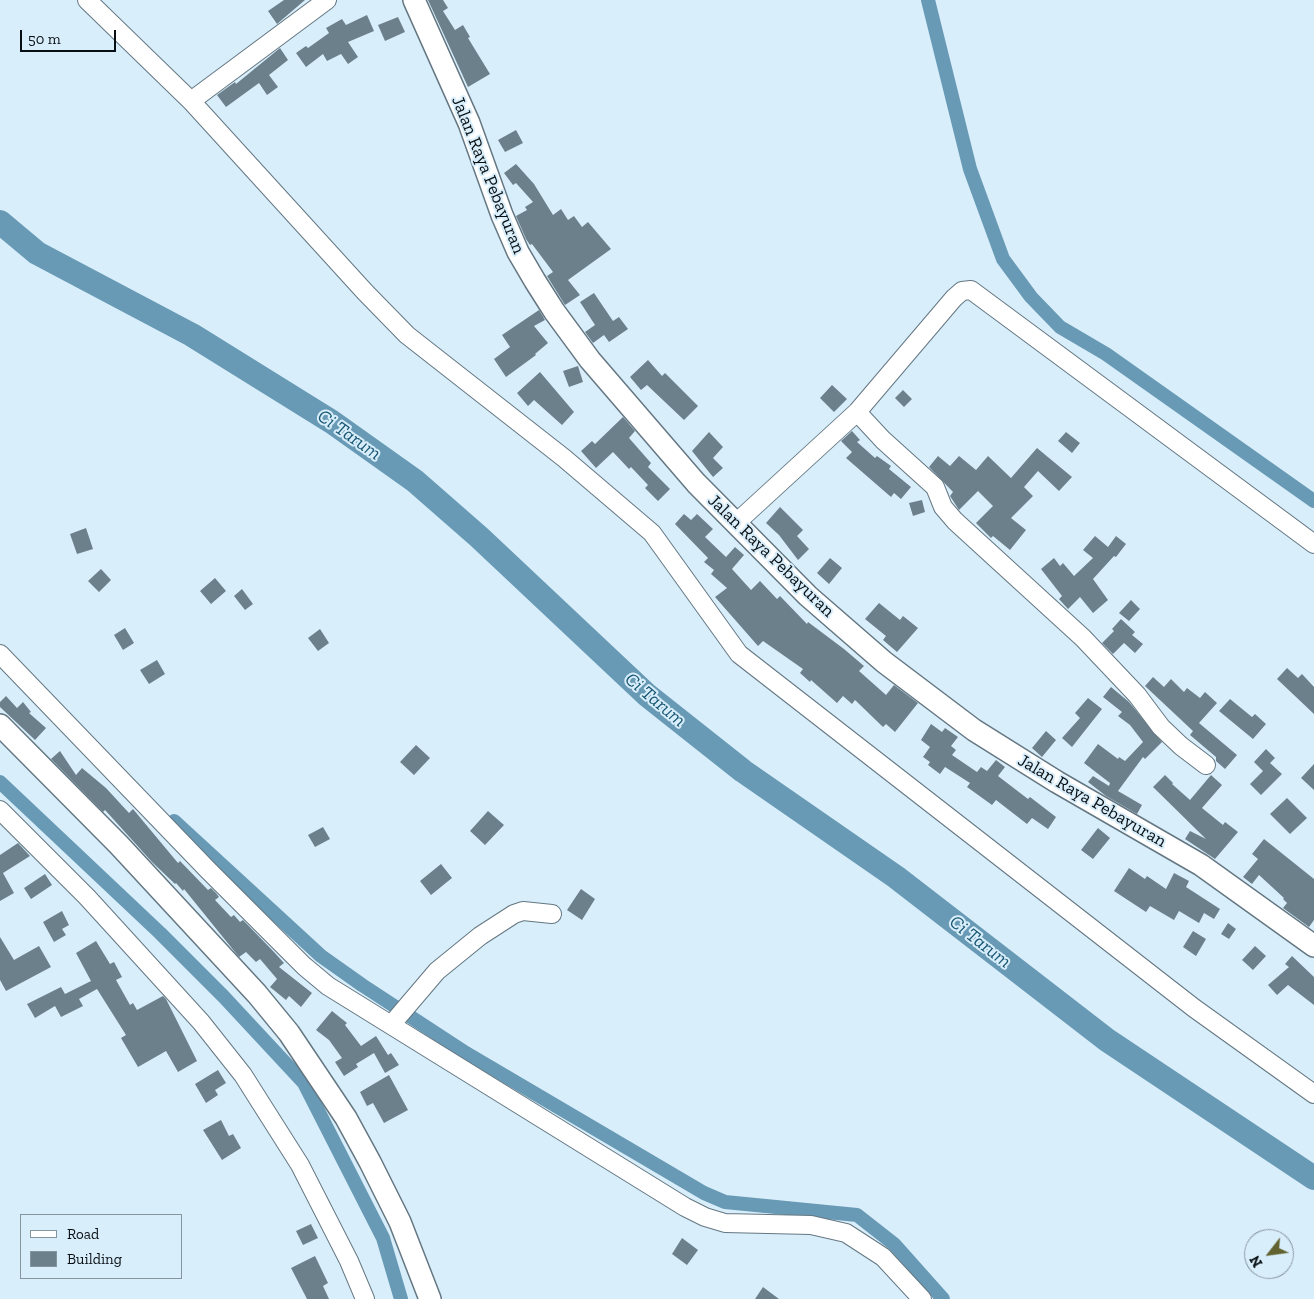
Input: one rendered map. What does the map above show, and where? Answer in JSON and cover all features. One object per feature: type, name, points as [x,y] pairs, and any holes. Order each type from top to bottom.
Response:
[{"type":"main road","name":"Jalan Raya Pebayuran","points":[[414,0],[469,123],[495,196],[518,252],[544,296],[590,360],[696,482],[808,596],[870,650],[974,730],[1056,782],[1201,865],[1314,946]]},
{"type":"main road","points":[[0,725],[119,845],[257,994],[288,1033],[346,1118],[370,1162],[400,1222],[430,1299]]},
{"type":"street","points":[[87,0],[191,101],[407,335],[564,458],[652,533],[739,654],[1186,1002],[1314,1094]]},
{"type":"street","points":[[191,101],[327,0]]},
{"type":"street","points":[[736,523],[857,412],[954,298],[962,291],[971,290],[1314,544]]},
{"type":"street","points":[[857,412],[883,440],[935,487],[943,507],[955,521],[1083,638],[1137,695],[1161,727],[1206,765]]},
{"type":"street","points":[[0,654],[113,773],[317,978],[399,1014],[685,1207],[705,1217],[725,1222],[811,1226],[846,1233],[882,1257],[922,1299]]},
{"type":"street","points":[[0,810],[87,897],[201,1022],[243,1075],[300,1165],[349,1261],[365,1299]]},
{"type":"street","points":[[399,1014],[448,961],[503,921],[524,911],[552,914]]},
{"type":"building","points":[[284,0],[305,0],[277,24],[268,11]]},
{"type":"building","points":[[428,0],[443,0],[448,8],[443,11],[455,30],[463,25],[470,37],[468,38],[490,74],[468,87]]},
{"type":"building","points":[[367,15],[374,31],[348,42],[358,57],[348,64],[341,54],[327,61],[323,54],[306,67],[296,53],[306,46],[308,48],[329,33],[326,28],[342,19],[346,25]]},
{"type":"building","points":[[398,17],[405,32],[385,41],[378,25]]},
{"type":"building","points":[[280,48],[288,60],[269,75],[278,87],[267,95],[259,83],[226,107],[217,95],[235,82],[236,84]]},
{"type":"building","points":[[516,130],[523,143],[505,152],[498,140]]},
{"type":"building","points":[[516,164],[534,184],[553,215],[561,209],[568,220],[574,216],[582,227],[588,222],[611,249],[568,280],[580,295],[565,305],[547,276],[553,272],[526,239],[516,216],[527,210],[525,207],[533,202],[516,183],[513,185],[504,173]]},
{"type":"building","points":[[594,293],[613,321],[619,317],[628,329],[609,342],[604,335],[593,343],[585,332],[595,325],[580,302]]},
{"type":"building","points":[[539,310],[545,320],[534,326],[548,343],[536,355],[506,377],[494,359],[510,347],[502,335]]},
{"type":"building","points":[[648,360],[662,376],[665,373],[698,406],[684,420],[647,385],[641,390],[630,377]]},
{"type":"building","points":[[578,366],[583,382],[569,387],[563,371]]},
{"type":"building","points":[[540,372],[574,412],[562,425],[534,400],[528,406],[517,393]]},
{"type":"building","points":[[832,385],[847,399],[834,412],[820,398]]},
{"type":"building","points":[[903,390],[912,399],[904,407],[895,398]]},
{"type":"building","points":[[623,417],[635,431],[629,438],[651,463],[648,467],[670,489],[658,501],[645,488],[648,485],[613,452],[596,468],[581,451],[592,441],[595,444]]},
{"type":"building","points":[[852,431],[860,440],[857,442],[875,458],[877,456],[891,466],[889,469],[911,487],[901,499],[894,493],[891,497],[846,458],[852,452],[841,441]]},
{"type":"building","points":[[709,432],[723,447],[713,458],[723,468],[713,477],[692,451]]},
{"type":"building","points":[[1066,432],[1080,443],[1072,453],[1058,441]]},
{"type":"building","points":[[1037,448],[1072,477],[1059,491],[1038,471],[1024,487],[1033,496],[1011,518],[1026,530],[1010,550],[993,536],[991,538],[976,523],[993,506],[978,491],[959,510],[950,496],[953,492],[929,467],[938,456],[950,466],[959,456],[976,470],[988,456],[1011,478]]},
{"type":"building","points":[[922,500],[925,512],[913,516],[909,503]]},
{"type":"building","points":[[780,507],[803,530],[797,536],[809,549],[798,560],[779,535],[766,523]]},
{"type":"building","points":[[684,514],[691,520],[697,514],[713,529],[705,537],[726,557],[735,547],[744,555],[732,569],[751,590],[760,581],[777,599],[780,596],[807,624],[808,622],[864,666],[859,671],[886,695],[894,685],[918,703],[895,732],[886,724],[883,727],[855,700],[852,704],[843,696],[837,703],[800,673],[803,669],[763,641],[758,646],[715,597],[727,588],[711,574],[714,570],[704,562],[708,558],[675,524]]},
{"type":"building","points":[[86,528],[93,549],[77,554],[70,534]]},
{"type":"building","points":[[1095,536],[1108,547],[1116,536],[1126,544],[1116,557],[1114,556],[1093,579],[1108,600],[1093,613],[1080,597],[1068,609],[1059,599],[1062,596],[1041,569],[1054,558],[1060,566],[1063,563],[1074,576],[1093,558],[1083,550]]},
{"type":"building","points":[[830,558],[842,568],[829,584],[817,573]]},
{"type":"building","points":[[101,569],[111,580],[99,592],[88,581]]},
{"type":"building","points":[[215,578],[226,591],[211,604],[200,591]]},
{"type":"building","points":[[242,589],[253,604],[245,610],[234,596]]},
{"type":"building","points":[[1131,600],[1140,609],[1129,621],[1119,613]]},
{"type":"building","points":[[879,603],[900,620],[903,616],[918,628],[897,652],[883,640],[886,636],[865,619]]},
{"type":"building","points":[[1121,619],[1135,632],[1132,635],[1143,644],[1135,653],[1124,643],[1113,654],[1102,643],[1114,631],[1112,629]]},
{"type":"building","points":[[125,628],[134,643],[123,650],[114,635]]},
{"type":"building","points":[[320,629],[329,643],[318,651],[308,638]]},
{"type":"building","points":[[157,660],[165,674],[149,684],[140,670]]},
{"type":"building","points":[[1287,668],[1298,678],[1302,674],[1314,687],[1314,714],[1277,679]]},
{"type":"building","points":[[1153,677],[1164,687],[1171,679],[1184,692],[1187,688],[1200,698],[1205,692],[1217,703],[1199,723],[1237,755],[1225,769],[1216,761],[1216,757],[1190,735],[1193,731],[1145,686]]},
{"type":"building","points":[[1111,687],[1129,702],[1162,742],[1145,759],[1143,757],[1118,791],[1142,805],[1137,814],[1106,796],[1088,782],[1093,776],[1109,786],[1110,783],[1084,763],[1098,744],[1118,759],[1119,757],[1125,761],[1143,742],[1130,725],[1118,716],[1122,712],[1103,697]]},
{"type":"building","points":[[6,696],[17,708],[23,702],[31,712],[29,713],[46,728],[35,740],[0,707],[0,702]]},
{"type":"building","points":[[1088,698],[1102,709],[1072,747],[1062,738],[1080,718],[1075,713]]},
{"type":"building","points":[[1230,699],[1252,717],[1255,714],[1266,724],[1253,739],[1219,711]]},
{"type":"building","points":[[931,724],[942,732],[945,728],[958,737],[951,746],[956,750],[952,755],[977,772],[981,767],[987,771],[996,760],[1005,767],[998,776],[1056,817],[1048,829],[1032,818],[1027,824],[996,800],[992,805],[967,787],[970,783],[945,767],[940,774],[928,765],[930,762],[923,757],[930,747],[921,740]]},
{"type":"building","points":[[1046,731],[1056,740],[1042,757],[1032,748]]},
{"type":"building","points":[[416,745],[430,758],[414,775],[400,762]]},
{"type":"building","points":[[1266,749],[1275,758],[1270,763],[1282,774],[1261,795],[1250,784],[1263,771],[1254,762]]},
{"type":"building","points":[[60,751],[76,775],[82,768],[106,788],[129,813],[133,809],[178,863],[180,861],[208,890],[211,888],[216,893],[219,897],[215,900],[231,917],[234,915],[240,922],[243,920],[274,952],[284,963],[279,967],[312,993],[301,1007],[289,996],[286,1000],[270,987],[277,979],[260,959],[256,962],[246,952],[239,957],[184,889],[183,891],[152,862],[105,810],[103,812],[51,759]]},
{"type":"building","points":[[1314,764],[1314,790],[1301,778]]},
{"type":"building","points":[[1165,775],[1190,800],[1211,775],[1222,785],[1202,808],[1223,825],[1225,822],[1238,832],[1215,859],[1185,839],[1190,831],[1206,839],[1153,787]]},
{"type":"building","points":[[1287,798],[1307,818],[1290,834],[1270,814]]},
{"type":"building","points":[[488,811],[504,825],[485,845],[470,831]]},
{"type":"building","points":[[323,827],[330,839],[315,847],[308,835]]},
{"type":"building","points":[[1098,828],[1110,838],[1093,859],[1081,850]]},
{"type":"building","points":[[1264,839],[1314,879],[1314,920],[1309,927],[1283,908],[1287,903],[1284,898],[1259,875],[1252,884],[1243,877],[1258,859],[1252,854]]},
{"type":"building","points":[[18,843],[30,856],[3,873],[14,893],[0,901],[0,855]]},
{"type":"building","points":[[441,864],[452,878],[431,895],[420,881]]},
{"type":"building","points":[[1129,868],[1145,879],[1147,876],[1166,889],[1174,873],[1189,881],[1186,887],[1220,909],[1214,919],[1204,913],[1199,923],[1179,911],[1174,920],[1150,906],[1146,912],[1114,891]]},
{"type":"building","points":[[45,874],[52,885],[31,899],[24,888]]},
{"type":"building","points":[[581,889],[595,899],[582,920],[567,910]]},
{"type":"building","points":[[62,911],[69,925],[62,929],[66,935],[54,942],[43,922]]},
{"type":"building","points":[[1228,923],[1236,929],[1229,939],[1221,934]]},
{"type":"building","points":[[1193,931],[1206,939],[1196,956],[1183,947]]},
{"type":"building","points":[[0,937],[14,960],[39,946],[51,967],[6,991],[0,980]]},
{"type":"building","points":[[96,941],[110,964],[114,962],[122,977],[116,980],[130,1005],[133,1003],[137,1010],[163,996],[166,999],[197,1061],[178,1072],[166,1051],[138,1067],[121,1038],[126,1035],[97,989],[79,999],[83,1006],[61,1017],[55,1006],[35,1018],[27,1004],[61,987],[65,994],[91,981],[76,953]]},
{"type":"building","points":[[1255,946],[1266,956],[1253,970],[1242,960]]},
{"type":"building","points":[[1292,956],[1314,977],[1314,1005],[1288,985],[1277,995],[1268,985],[1289,967],[1285,964]]},
{"type":"building","points":[[332,1011],[347,1023],[345,1025],[361,1046],[376,1036],[388,1055],[391,1053],[399,1065],[385,1073],[374,1053],[356,1064],[358,1067],[344,1076],[335,1062],[342,1058],[329,1040],[316,1030]]},
{"type":"building","points":[[218,1070],[226,1083],[215,1090],[218,1095],[206,1103],[195,1084]]},
{"type":"building","points":[[389,1075],[408,1110],[384,1123],[373,1103],[367,1106],[360,1092]]},
{"type":"building","points":[[221,1120],[229,1136],[233,1134],[241,1148],[222,1160],[203,1130]]},
{"type":"building","points":[[311,1224],[318,1238],[303,1245],[296,1231]]},
{"type":"building","points":[[682,1238],[698,1250],[687,1265],[672,1254]]},
{"type":"building","points":[[315,1256],[328,1283],[323,1286],[329,1299],[307,1299],[291,1268]]},
{"type":"building","points":[[763,1287],[779,1299],[755,1299]]},
{"type":"waterway","points":[[928,0],[970,169],[1003,259],[1031,297],[1060,327],[1106,354],[1314,501]]},
{"type":"waterway","name":"Ci Tarum","points":[[0,222],[37,253],[192,335],[332,422],[415,481],[479,537],[647,695],[743,771],[896,877],[1107,1040],[1314,1178]]},
{"type":"waterway","points":[[0,782],[160,933],[224,997],[304,1083],[383,1238],[401,1299]]},
{"type":"waterway","points":[[174,821],[321,956],[466,1053],[704,1193],[725,1202],[857,1215],[894,1244],[943,1299]]}]
